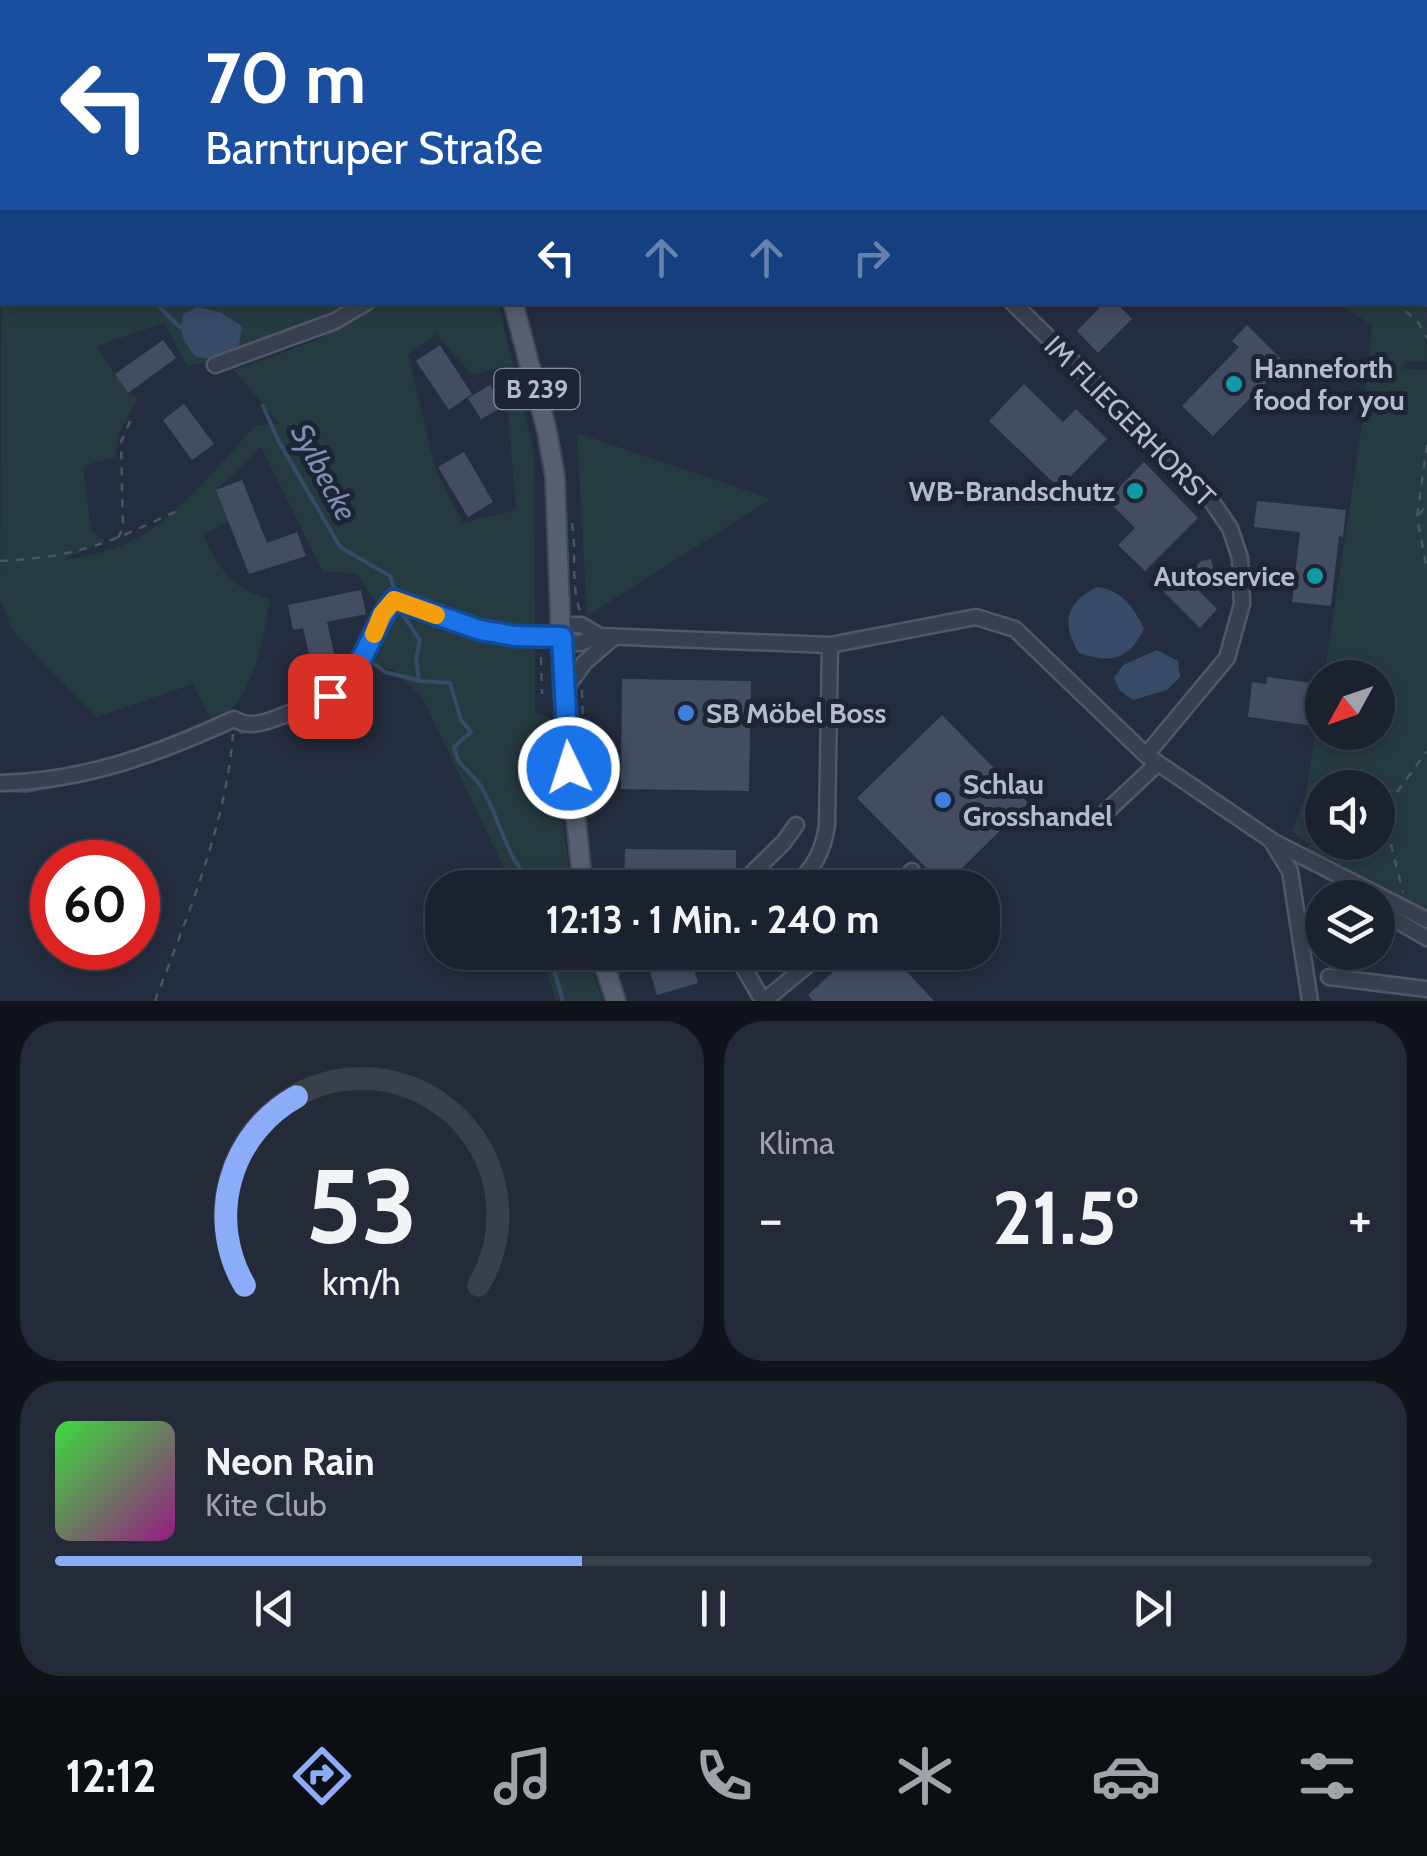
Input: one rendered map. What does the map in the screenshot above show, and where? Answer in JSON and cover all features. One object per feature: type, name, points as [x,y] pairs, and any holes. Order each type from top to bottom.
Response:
[{"type":"main road","name":"B 239","points":[[514,305],[543,413],[554,477],[564,692],[581,870]]},
{"type":"main road","points":[[606,970],[616,1001]]},
{"type":"street","points":[[218,364],[321,326],[361,305]]},
{"type":"street","name":"IM FLIEGERHORST","points":[[1015,305],[1204,490],[1230,528],[1240,558],[1242,604],[1227,658],[1106,812]]},
{"type":"street","points":[[0,783],[75,777],[134,761],[234,719],[242,724],[266,723],[336,693],[394,600],[480,630],[515,636],[562,635],[581,624],[607,637],[830,644],[964,617],[1000,622],[1033,644],[1151,759],[1272,840],[1427,920]]},
{"type":"street","points":[[564,692],[607,637]]},
{"type":"street","points":[[811,870],[824,848],[828,826],[830,644]]},
{"type":"street","points":[[755,870],[796,825]]},
{"type":"street","points":[[1272,840],[1290,870],[1310,1001]]},
{"type":"street","points":[[1395,920],[1427,938]]},
{"type":"street","points":[[744,970],[764,1001],[802,970]]},
{"type":"street","points":[[1329,978],[1427,989]]},
{"type":"path","points":[[1396,305],[1416,319],[1427,338]]},
{"type":"path","points":[[116,540],[124,528],[121,442],[133,414]]},
{"type":"path","points":[[1427,445],[1417,517],[1427,570]]},
{"type":"path","points":[[1417,517],[1427,504]]},
{"type":"path","points":[[0,561],[58,558],[116,540],[179,510]]},
{"type":"path","points":[[541,657],[542,694]]},
{"type":"path","points":[[155,1001],[216,819],[231,758],[234,719]]},
{"type":"path","points":[[1395,795],[1427,751]]},
{"type":"path","points":[[1323,864],[1328,860]]},
{"type":"path","points":[[1393,860],[1404,891],[1397,904]]},
{"type":"green space","points":[[2,305],[355,305],[214,361],[187,366],[164,323],[96,346],[128,393],[138,398],[118,435],[115,457],[83,466],[91,531],[106,540],[60,561],[92,555],[143,535],[189,498],[256,425],[280,424],[234,370],[319,339],[379,305],[498,305],[534,453],[535,712],[550,718],[569,870],[505,870],[422,697],[392,669],[374,667],[391,624],[356,573],[323,572],[261,447],[217,490],[228,521],[203,535],[215,558],[237,584],[270,598],[254,669],[238,700],[212,723],[193,684],[96,717],[12,630],[0,599]],"holes":[[[436,334],[472,375],[504,366],[516,510],[463,523],[436,471],[408,355]]]},
{"type":"green space","points":[[1340,305],[1389,305],[1396,309],[1397,305],[1427,305],[1427,361],[1404,361],[1403,369],[1427,370],[1427,915],[1395,897],[1395,880],[1365,880],[1327,860],[1395,860],[1395,770],[1309,770],[1312,750],[1395,750],[1395,660],[1327,660],[1362,425],[1372,325]]},
{"type":"green space","points":[[577,433],[771,499],[587,616]]},
{"type":"green space","points":[[1305,796],[1305,841],[1292,832]]},
{"type":"green space","points":[[546,970],[592,970],[603,1001],[556,1001]]},
{"type":"water","points":[[197,307],[220,312],[242,326],[239,345],[214,359],[196,357],[185,342],[181,327],[183,314]]},
{"type":"water","points":[[1097,587],[1126,601],[1144,629],[1132,647],[1118,657],[1079,653],[1070,633],[1072,607]]},
{"type":"water","points":[[1157,650],[1178,661],[1180,677],[1167,690],[1133,700],[1120,691],[1114,678],[1123,665]]},
{"type":"building","points":[[1102,305],[1118,305],[1132,319],[1098,353],[1077,331]]},
{"type":"building","name":"Hanneforth food for you","points":[[1247,325],[1285,363],[1213,436],[1182,406],[1239,347],[1232,341]]},
{"type":"building","points":[[163,340],[176,358],[128,393],[115,374]]},
{"type":"building","points":[[440,345],[472,394],[449,410],[416,361]]},
{"type":"building","points":[[1024,384],[1063,422],[1076,409],[1107,439],[1059,488],[989,421]]},
{"type":"building","points":[[490,385],[503,407],[481,419],[468,398]]},
{"type":"building","points":[[184,404],[214,444],[192,460],[163,420]]},
{"type":"building","points":[[464,452],[493,502],[468,517],[438,467]]},
{"type":"building","points":[[1144,462],[1198,518],[1145,571],[1118,545],[1135,528],[1107,500]]},
{"type":"building","points":[[242,480],[267,543],[297,532],[306,556],[249,574],[216,490]]},
{"type":"building","points":[[1257,501],[1346,510],[1331,606],[1292,602],[1300,532],[1254,527]]},
{"type":"building","points":[[1211,559],[1214,572],[1198,590],[1217,609],[1200,628],[1164,592],[1190,565],[1194,569],[1201,561]]},
{"type":"building","points":[[361,590],[366,614],[327,622],[335,658],[311,663],[303,628],[293,630],[288,605]]},
{"type":"building","points":[[1267,677],[1305,682],[1305,725],[1248,717],[1252,682],[1266,684]]},
{"type":"building","name":"SB Möbel Boss","points":[[622,679],[751,681],[749,791],[621,789]]},
{"type":"building","name":"Schlau Grosshandel","points":[[942,715],[1028,803],[960,870],[928,870],[857,798]]},
{"type":"building","points":[[625,849],[736,850],[736,870],[624,870]]},
{"type":"building","points":[[649,970],[694,970],[698,983],[657,995]]},
{"type":"building","points":[[835,970],[906,970],[934,1001],[813,1001],[808,995]]},
{"type":"waterway","name":"Sylbecke","points":[[157,305],[180,327]]},
{"type":"waterway","name":"Sylbecke","points":[[263,406],[278,440],[340,547],[390,576],[395,591]]},
{"type":"waterway","name":"Sylbecke","points":[[400,611],[420,640],[416,659],[419,681],[450,683],[461,720],[471,732],[454,747],[458,760],[480,785],[521,870]]},
{"type":"waterway","points":[[359,678],[372,662],[385,672],[417,680]]},
{"type":"waterway","points":[[307,714],[332,704],[350,689]]},
{"type":"waterway","points":[[241,732],[270,727]]},
{"type":"waterway","points":[[0,790],[27,791],[84,780]]},
{"type":"waterway","name":"Sylbecke","points":[[554,970],[563,1001]]},
{"type":"slow traffic","points":[[374,634],[382,614],[394,600],[436,615]]},
{"type":"place","name":"Hanneforth food for you","points":[[1234,384]]},
{"type":"place","name":"WB-Brandschutz","points":[[1135,491]]},
{"type":"place","name":"Autoservice","points":[[1315,576]]},
{"type":"place","name":"SB Möbel Boss","points":[[686,713]]},
{"type":"place","name":"Schlau Grosshandel","points":[[943,800]]},
{"type":"route","points":[[330,696],[346,682],[382,614],[394,600],[480,630],[515,636],[562,637],[569,768]]}]
